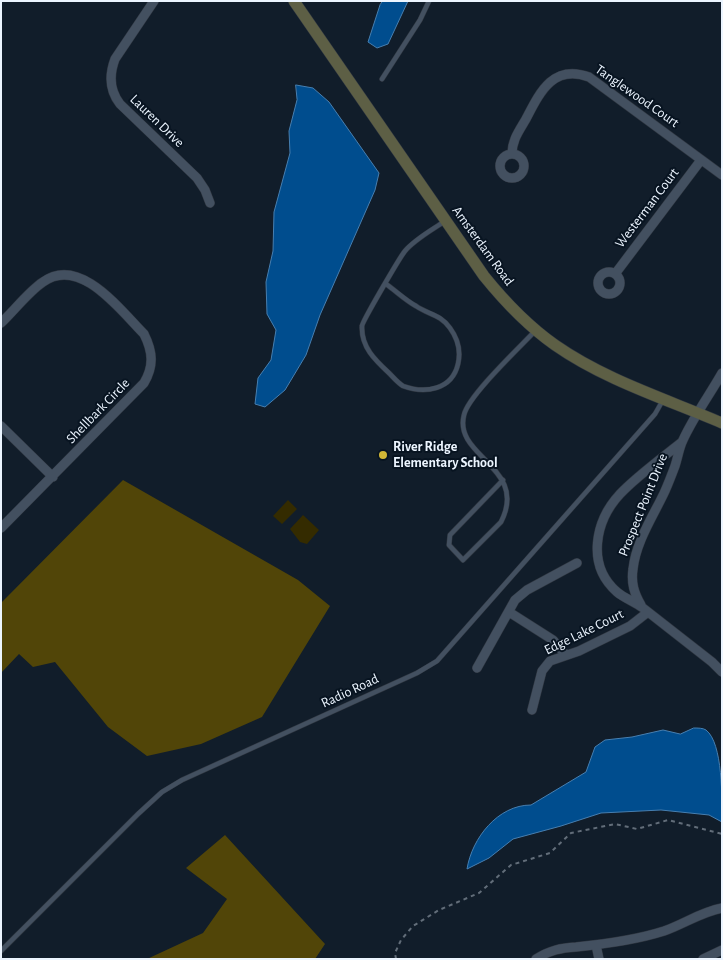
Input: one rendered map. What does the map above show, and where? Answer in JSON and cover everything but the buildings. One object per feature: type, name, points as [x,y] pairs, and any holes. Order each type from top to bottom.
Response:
[{"type":"main road","name":"Amsterdam Road","points":[[294,1],[498,294],[536,330],[562,350],[593,368],[722,423]]},
{"type":"street","name":"Lauren Drive","points":[[154,1],[115,59],[111,69],[112,89],[120,104],[196,178],[205,190],[210,203]]},
{"type":"street","name":"Tanglewood Court","points":[[512,154],[512,144],[540,92],[550,81],[558,76],[576,74],[589,77],[722,175]]},
{"type":"street","name":"Westerman Court","points":[[615,274],[701,160]]},
{"type":"street","name":"Shellbark Circle","points":[[1,323],[43,282],[51,278],[69,275],[92,283],[144,334],[148,341],[152,359],[152,368],[144,383],[1,528]]},
{"type":"street","name":"Prospect Point Drive","points":[[645,610],[633,591],[633,567],[638,550],[675,465],[682,442],[697,412],[704,405],[722,373]]},
{"type":"street","points":[[1,426],[53,477]]},
{"type":"street","name":"Prospect Point Drive","points":[[682,442],[621,493],[609,507],[601,523],[596,542],[598,562],[606,579],[617,592],[645,610],[712,662],[722,672]]},
{"type":"street","points":[[477,668],[515,600],[527,590],[577,563]]},
{"type":"street","name":"Edge Lake Court","points":[[532,710],[542,671],[550,661],[565,654],[579,651],[630,626],[645,610]]},
{"type":"street","points":[[509,612],[553,640],[565,654]]},
{"type":"street","points":[[536,959],[554,949],[596,945],[644,937],[710,910],[722,908]]},
{"type":"street","points":[[596,945],[599,959]]},
{"type":"street","points":[[703,959],[722,950]]},
{"type":"lane","points":[[382,80],[420,20],[429,1]]},
{"type":"lane","points":[[386,284],[417,307],[440,317],[450,328],[457,340],[460,355],[456,370],[447,383],[435,390],[418,390],[401,385],[371,356],[363,340],[362,324],[405,250],[446,220]]},
{"type":"lane","points":[[502,480],[450,535],[449,545],[463,560],[501,522],[505,514],[508,498],[502,480],[497,471],[474,448],[467,438],[464,429],[464,414],[479,391],[536,330]]},
{"type":"lane","name":"Radio Road","points":[[1,951],[162,792],[182,780],[417,673],[436,661],[655,414],[664,399]]},
{"type":"path","points":[[396,959],[395,953],[401,940],[413,926],[439,910],[479,893],[511,865],[550,853],[571,833],[615,824],[637,829],[668,820],[722,834]]},
{"type":"shaded area","points":[[123,480],[298,580],[330,606],[262,717],[201,744],[147,756],[108,727],[55,662],[33,667],[19,654],[1,673],[1,603]]},
{"type":"shaded area","points":[[288,500],[297,509],[282,524],[273,516]]},
{"type":"shaded area","points":[[303,515],[319,530],[307,544],[300,542],[290,529]]},
{"type":"shaded area","points":[[225,835],[325,944],[315,959],[147,959],[203,933],[227,899],[186,868]]},
{"type":"water","points":[[383,1],[408,1],[388,44],[377,48],[368,42]]},
{"type":"water","points":[[296,85],[313,88],[329,102],[379,173],[375,190],[320,315],[306,355],[285,390],[265,407],[255,404],[258,378],[271,360],[276,330],[267,314],[266,282],[273,251],[274,212],[290,153],[289,131],[297,100]]},
{"type":"water","points":[[694,728],[706,730],[712,737],[716,747],[719,759],[722,822],[709,815],[661,810],[601,813],[513,839],[489,858],[467,869],[474,846],[488,825],[508,811],[519,806],[531,805],[586,772],[595,747],[605,740],[632,737],[663,730],[680,734]]},
{"type":"place","name":"River Ridge Elementary School","points":[[383,455]]}]
